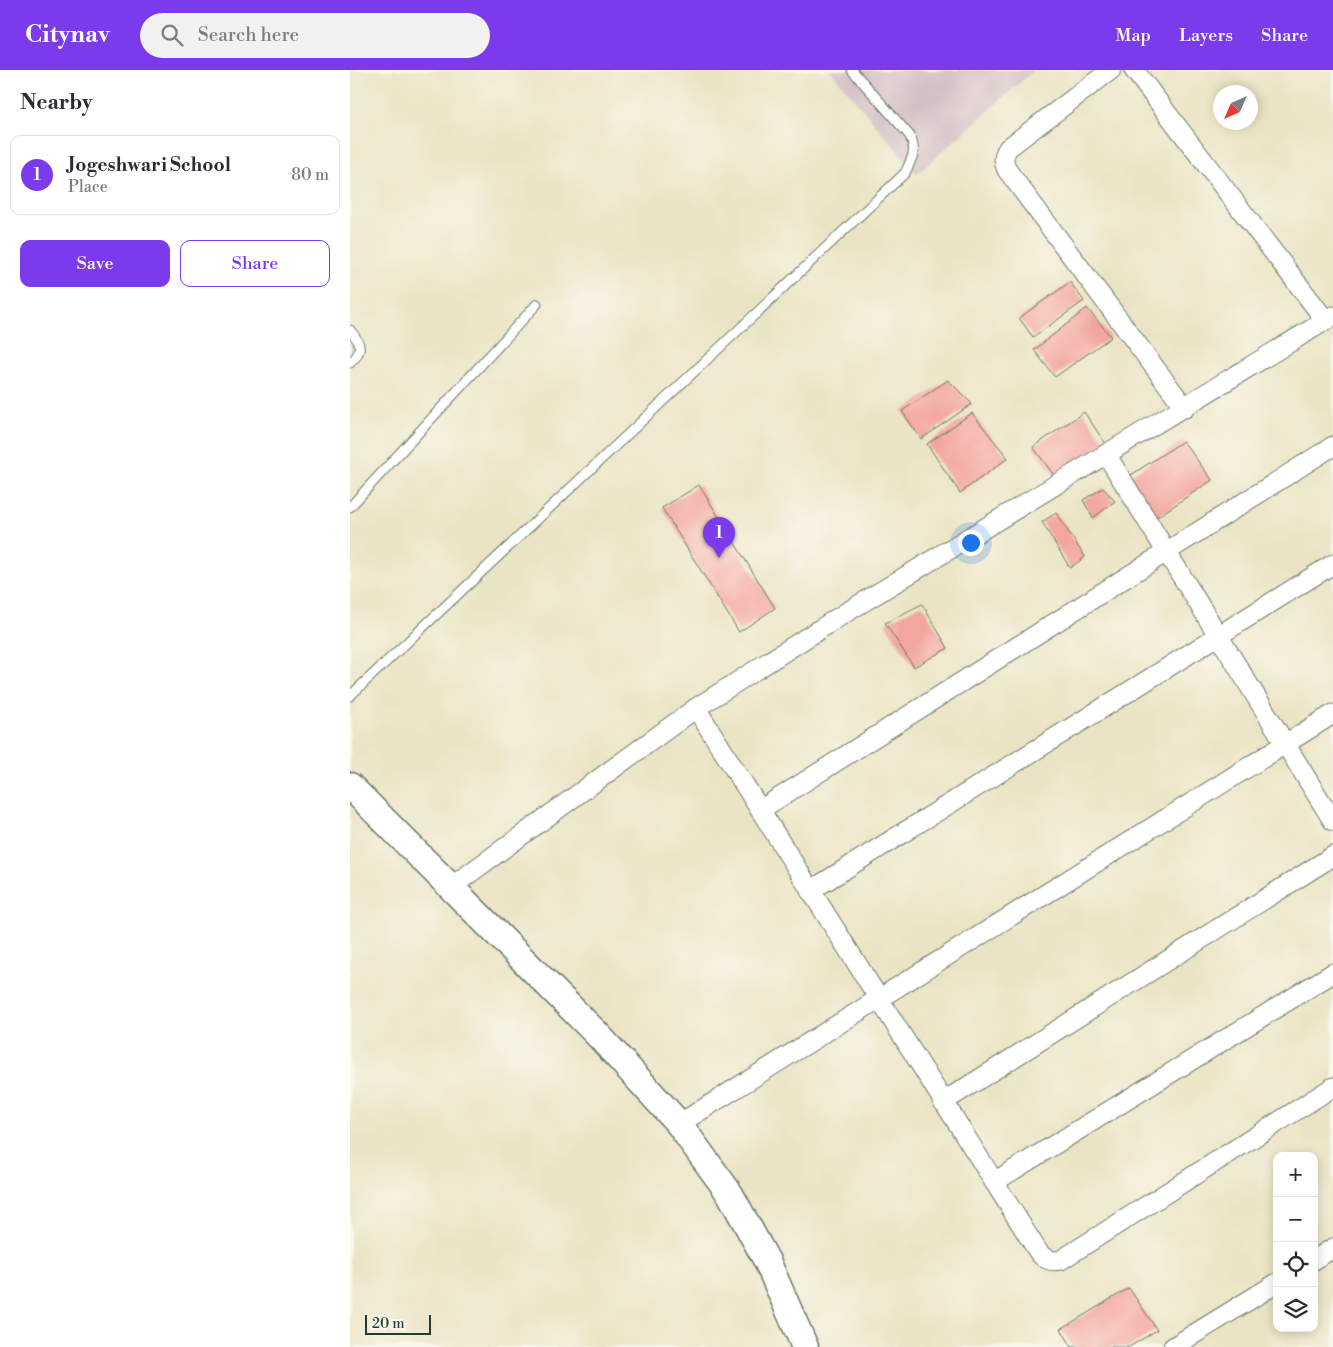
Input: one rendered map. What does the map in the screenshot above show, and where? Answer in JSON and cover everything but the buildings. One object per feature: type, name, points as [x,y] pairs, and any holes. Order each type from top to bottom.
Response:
[{"type":"main road","points":[[350,786],[599,1036],[679,1124],[730,1194],[767,1261],[805,1347]]},
{"type":"street","points":[[1111,70],[1008,148],[1004,154],[1004,162],[1013,178],[1185,408]]},
{"type":"street","points":[[451,887],[696,708],[1106,454],[1185,408],[1329,319],[1134,70]]},
{"type":"street","points":[[760,810],[1166,550],[1333,446]]},
{"type":"street","points":[[1106,454],[1333,820]]},
{"type":"street","points":[[810,891],[1333,564]]},
{"type":"street","points":[[696,708],[1038,1253],[1045,1259],[1061,1260],[1333,1087]]},
{"type":"street","points":[[679,1124],[1333,714]]},
{"type":"street","points":[[943,1102],[1333,856]]},
{"type":"street","points":[[994,1182],[1333,973]]},
{"type":"street","points":[[1318,1257],[1333,1248]]},
{"type":"street","points":[[1173,1347],[1273,1285]]},
{"type":"lane","points":[[350,696],[905,173],[914,155],[914,145],[910,136],[852,70]]},
{"type":"lane","points":[[350,507],[537,304]]},
{"type":"lane","points":[[350,330],[358,340],[360,347],[358,356],[350,363]]},
{"type":"shaded area","points":[[830,70],[1034,70],[917,174]]},
{"type":"place","name":"Jogeshwari School","points":[[719,558]]}]
